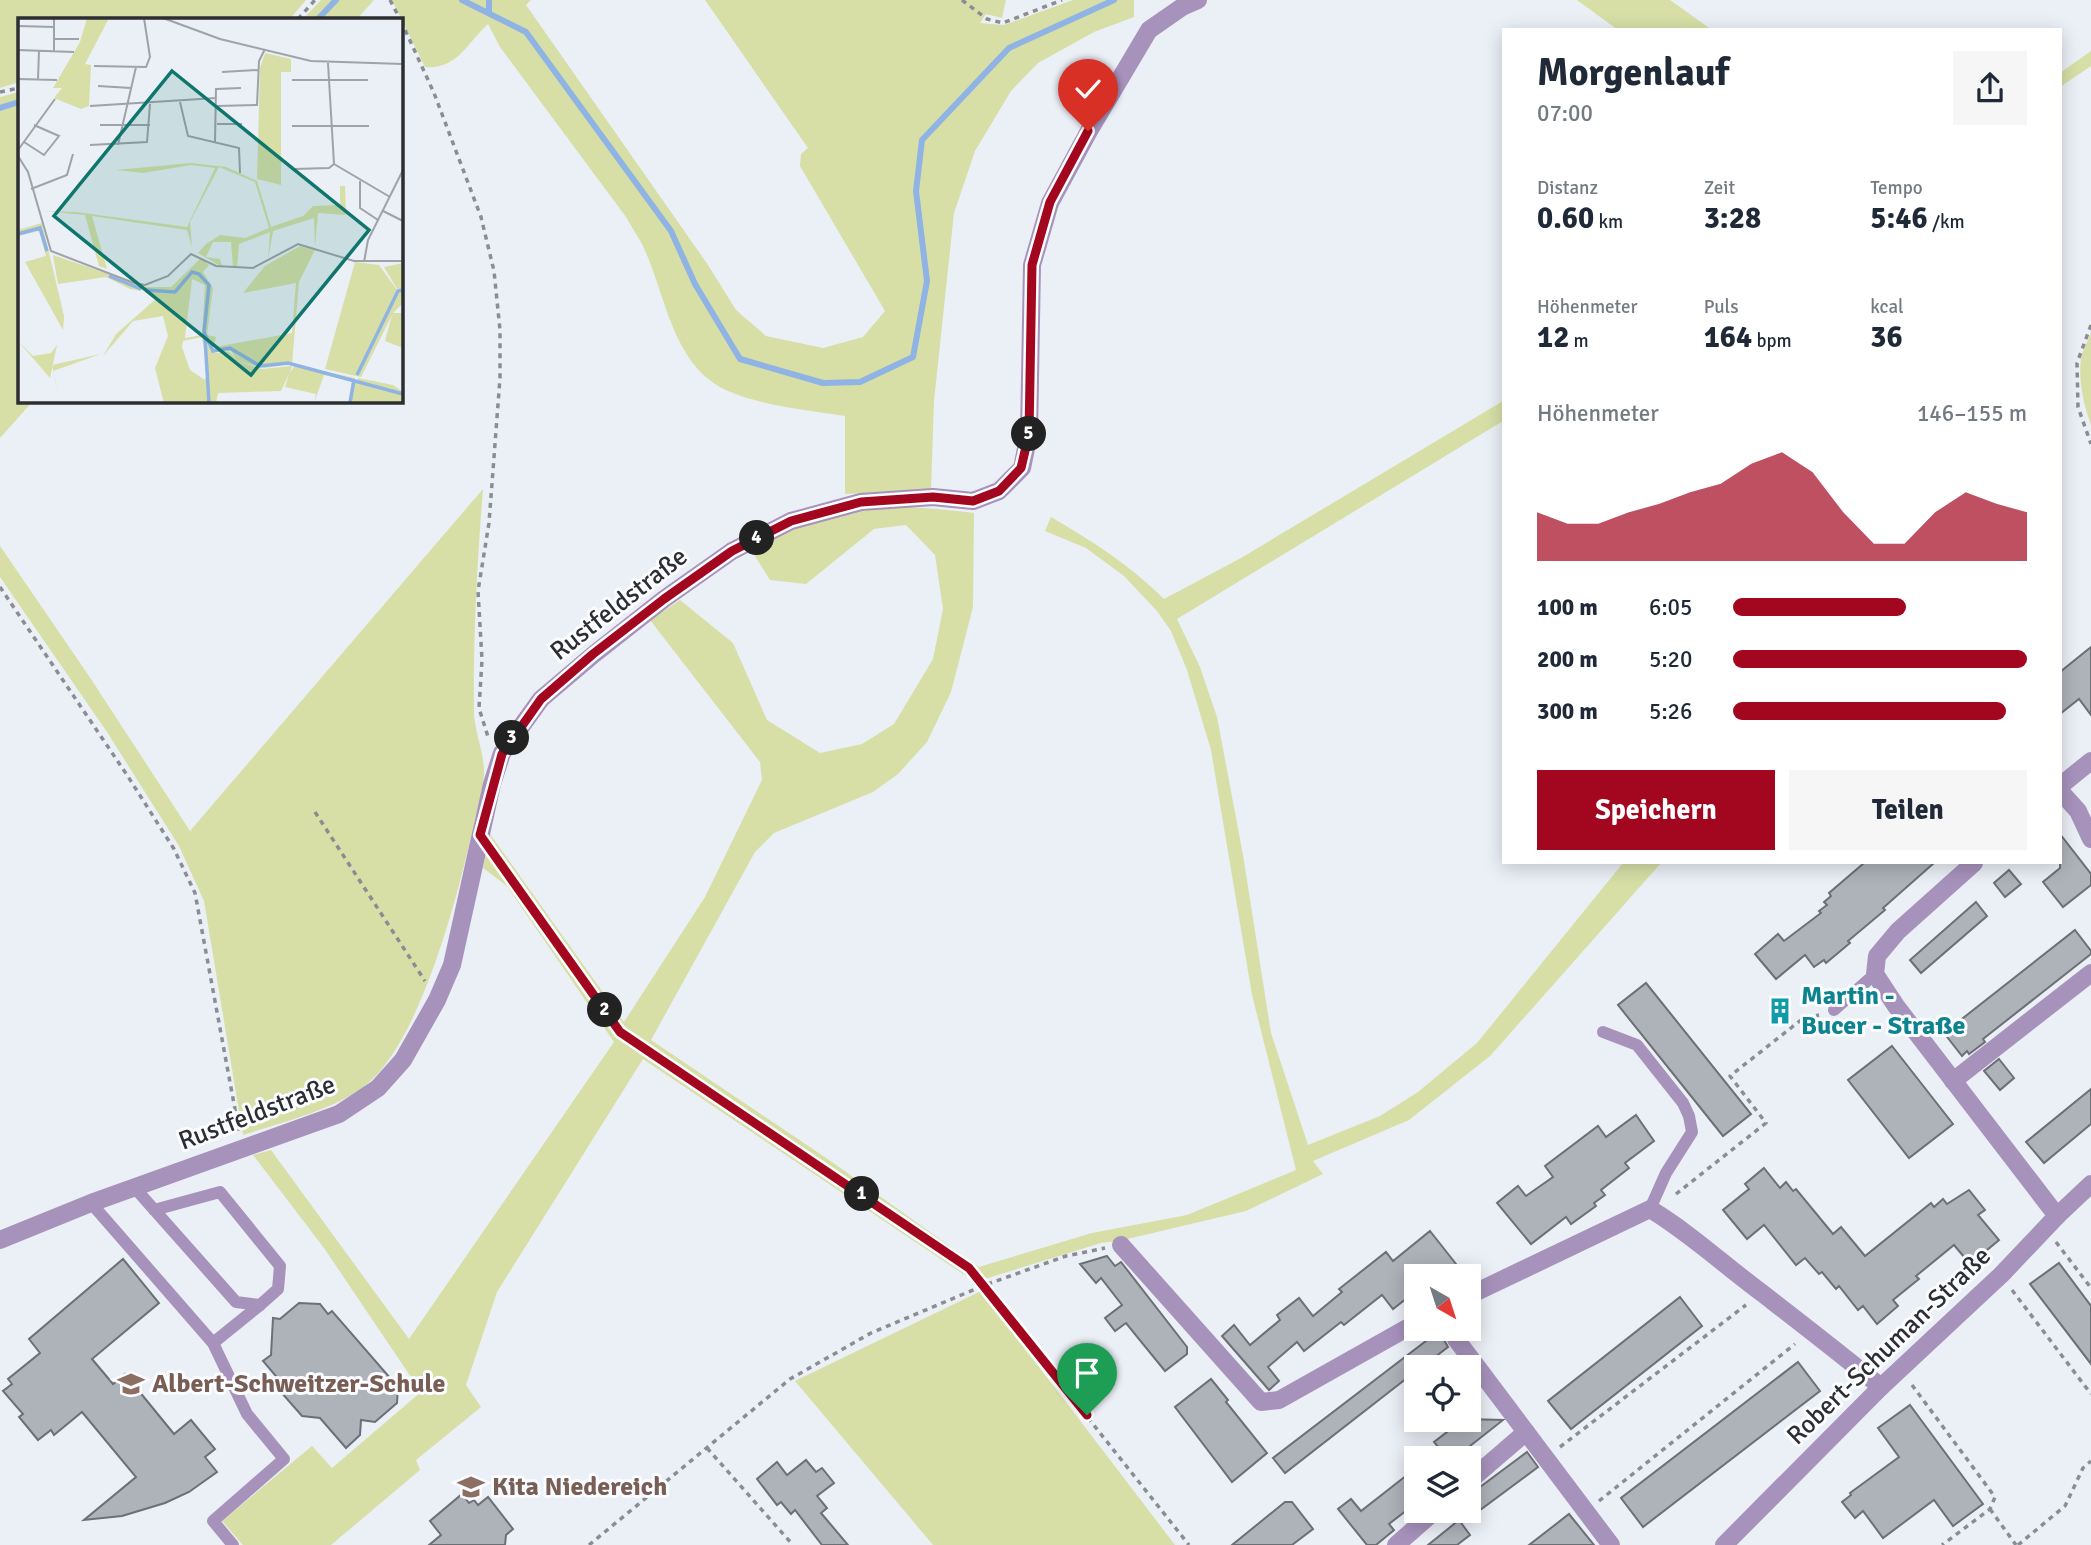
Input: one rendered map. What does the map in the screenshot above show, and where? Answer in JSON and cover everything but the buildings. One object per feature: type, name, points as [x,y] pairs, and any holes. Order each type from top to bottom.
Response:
[{"type":"street","name":"Rustfeldstraße","points":[[0,1240],[134,1187],[339,1114],[378,1088],[404,1060],[437,1000],[452,965],[480,835],[502,754],[541,699],[593,654],[664,599],[732,551],[791,521],[861,502],[933,497],[973,501],[999,491],[1021,468],[1029,434],[1032,265],[1050,202],[1088,131],[1149,30],[1182,7],[1198,0]]},
{"type":"street","points":[[2062,786],[2091,761]]},
{"type":"street","points":[[2062,791],[2078,811],[2091,839]]},
{"type":"street","points":[[1973,864],[1898,931],[1877,957],[1875,974],[2051,1222]]},
{"type":"street","points":[[1953,1081],[2091,973]]},
{"type":"street","name":"Robert-Schuman-Straße","points":[[1724,1545],[1881,1387],[2001,1275],[2091,1184]]},
{"type":"street","points":[[1481,1290],[1650,1209],[1677,1225],[1881,1387]]},
{"type":"street","points":[[1121,1245],[1261,1402],[1279,1400],[1404,1330]]},
{"type":"street","points":[[1458,1341],[1611,1545]]},
{"type":"street","points":[[1481,1471],[1526,1432]]},
{"type":"street","points":[[1396,1545],[1421,1523]]},
{"type":"lane","points":[[1834,1010],[1875,974]]},
{"type":"lane","points":[[1603,1032],[1637,1045],[1683,1103],[1689,1116],[1692,1132],[1666,1173],[1650,1209]]},
{"type":"lane","points":[[134,1187],[236,1302],[260,1305]]},
{"type":"lane","points":[[154,1210],[220,1192],[280,1266],[278,1289],[213,1343]]},
{"type":"lane","points":[[91,1203],[213,1343],[247,1414],[284,1459],[213,1521],[233,1545]]},
{"type":"path","points":[[299,18],[315,0]]},
{"type":"path","points":[[390,0],[399,18]]},
{"type":"path","points":[[962,0],[987,19],[1003,23],[1062,0]]},
{"type":"path","points":[[402,24],[434,93],[481,217],[494,271],[500,330],[500,378],[489,523],[478,591],[482,660],[479,708],[488,738],[502,754]]},
{"type":"path","points":[[0,92],[18,88]]},
{"type":"path","points":[[2091,325],[2077,363],[2078,407],[2091,444]]},
{"type":"path","points":[[0,587],[134,785],[174,849],[195,893],[242,1147]]},
{"type":"path","points":[[315,812],[437,1000]]},
{"type":"path","points":[[480,835],[620,1032],[969,1268],[1189,1545]]},
{"type":"path","points":[[1650,1209],[1671,1198],[1766,1123],[1730,1076],[1801,1020],[1834,1010]]},
{"type":"path","points":[[2051,1222],[2091,1288]]},
{"type":"path","points":[[589,1545],[790,1379],[871,1332],[985,1285],[1066,1256],[1121,1245]]},
{"type":"path","points":[[2001,1275],[2091,1394]]},
{"type":"path","points":[[1546,1458],[1761,1293]]},
{"type":"path","points":[[1587,1511],[1812,1330]]},
{"type":"path","points":[[1900,1369],[1995,1497],[1990,1509],[1942,1545]]},
{"type":"path","points":[[707,1448],[793,1545]]},
{"type":"path","points":[[1990,1509],[2017,1545],[2065,1506],[2083,1468],[2091,1461]]},
{"type":"green space","points":[[0,0],[306,0],[291,18],[18,18],[18,82],[0,88]]},
{"type":"green space","points":[[321,0],[374,0],[358,18],[304,18]]},
{"type":"green space","points":[[392,0],[531,0],[526,5],[708,265],[736,310],[766,336],[823,348],[863,337],[885,311],[800,166],[801,154],[808,148],[705,0],[1006,0],[1002,18],[986,14],[980,23],[1004,25],[1073,0],[1134,0],[1134,17],[1094,32],[1038,63],[1011,91],[975,151],[954,213],[934,401],[931,490],[845,494],[845,416],[781,406],[733,393],[704,375],[690,360],[671,323],[642,244],[626,217],[500,47],[488,24],[453,60],[436,67],[425,67]]},
{"type":"green space","points":[[1577,0],[1670,0],[1709,28],[1615,28]]},
{"type":"green space","points":[[2091,51],[2091,66],[2062,86],[2062,72]]},
{"type":"green space","points":[[18,92],[18,402],[32,402],[0,438],[0,97]]},
{"type":"green space","points":[[2091,333],[2091,425],[2082,393],[2080,367]]},
{"type":"green space","points":[[1502,402],[1502,422],[1177,619],[1200,667],[1217,717],[1243,855],[1271,1033],[1308,1145],[1380,1116],[1418,1092],[1477,1043],[1622,864],[1660,864],[1490,1056],[1409,1120],[1313,1161],[1323,1174],[1246,1211],[1101,1243],[975,1282],[643,1059],[497,1292],[466,1385],[481,1407],[416,1460],[420,1470],[331,1545],[243,1545],[222,1521],[312,1446],[332,1468],[421,1392],[324,1248],[253,1155],[271,1150],[409,1339],[614,1042],[507,886],[483,868],[490,834],[624,1022],[705,897],[762,780],[760,762],[650,620],[680,600],[733,643],[767,720],[820,753],[862,744],[894,724],[933,659],[943,609],[935,555],[906,525],[874,529],[806,584],[770,580],[750,548],[810,520],[838,512],[877,507],[916,507],[974,513],[973,607],[951,692],[927,742],[898,774],[873,792],[774,833],[755,852],[651,1040],[832,1162],[979,1267],[1092,1233],[1187,1215],[1296,1170],[1252,995],[1211,750],[1187,670],[1171,631],[1157,611],[1124,576],[1086,548],[1045,531],[1051,517],[1110,554],[1164,599],[1241,558]]},
{"type":"green space","points":[[483,489],[476,601],[474,713],[484,776],[457,891],[433,968],[401,1040],[383,1068],[362,1088],[320,1110],[243,1135],[204,901],[179,846],[107,732],[0,577],[0,546],[190,831]]},
{"type":"green space","points":[[981,1291],[1175,1545],[933,1545],[795,1381]]},
{"type":"waterway","points":[[319,18],[336,0]]},
{"type":"waterway","points":[[462,0],[526,32],[671,231],[695,284],[740,359],[823,383],[860,382],[913,357],[927,281],[916,191],[922,140],[1009,48],[1114,0]]},
{"type":"waterway","points":[[489,0],[489,13]]},
{"type":"waterway","points":[[0,108],[18,102]]},
{"type":"place","name":"Martin - Bucer - Straße","points":[[1780,1011]]},
{"type":"place","name":"Albert-Schweitzer-Schule","points":[[131,1384]]},
{"type":"place","name":"Kita Niedereich","points":[[471,1487]]},
{"type":"route","points":[[1087,1415],[969,1268],[620,1032],[480,835],[502,754],[541,699],[593,654],[732,551],[791,521],[861,502],[933,497],[973,501],[999,491],[1021,468],[1029,434],[1032,265],[1050,202],[1088,131]]}]
